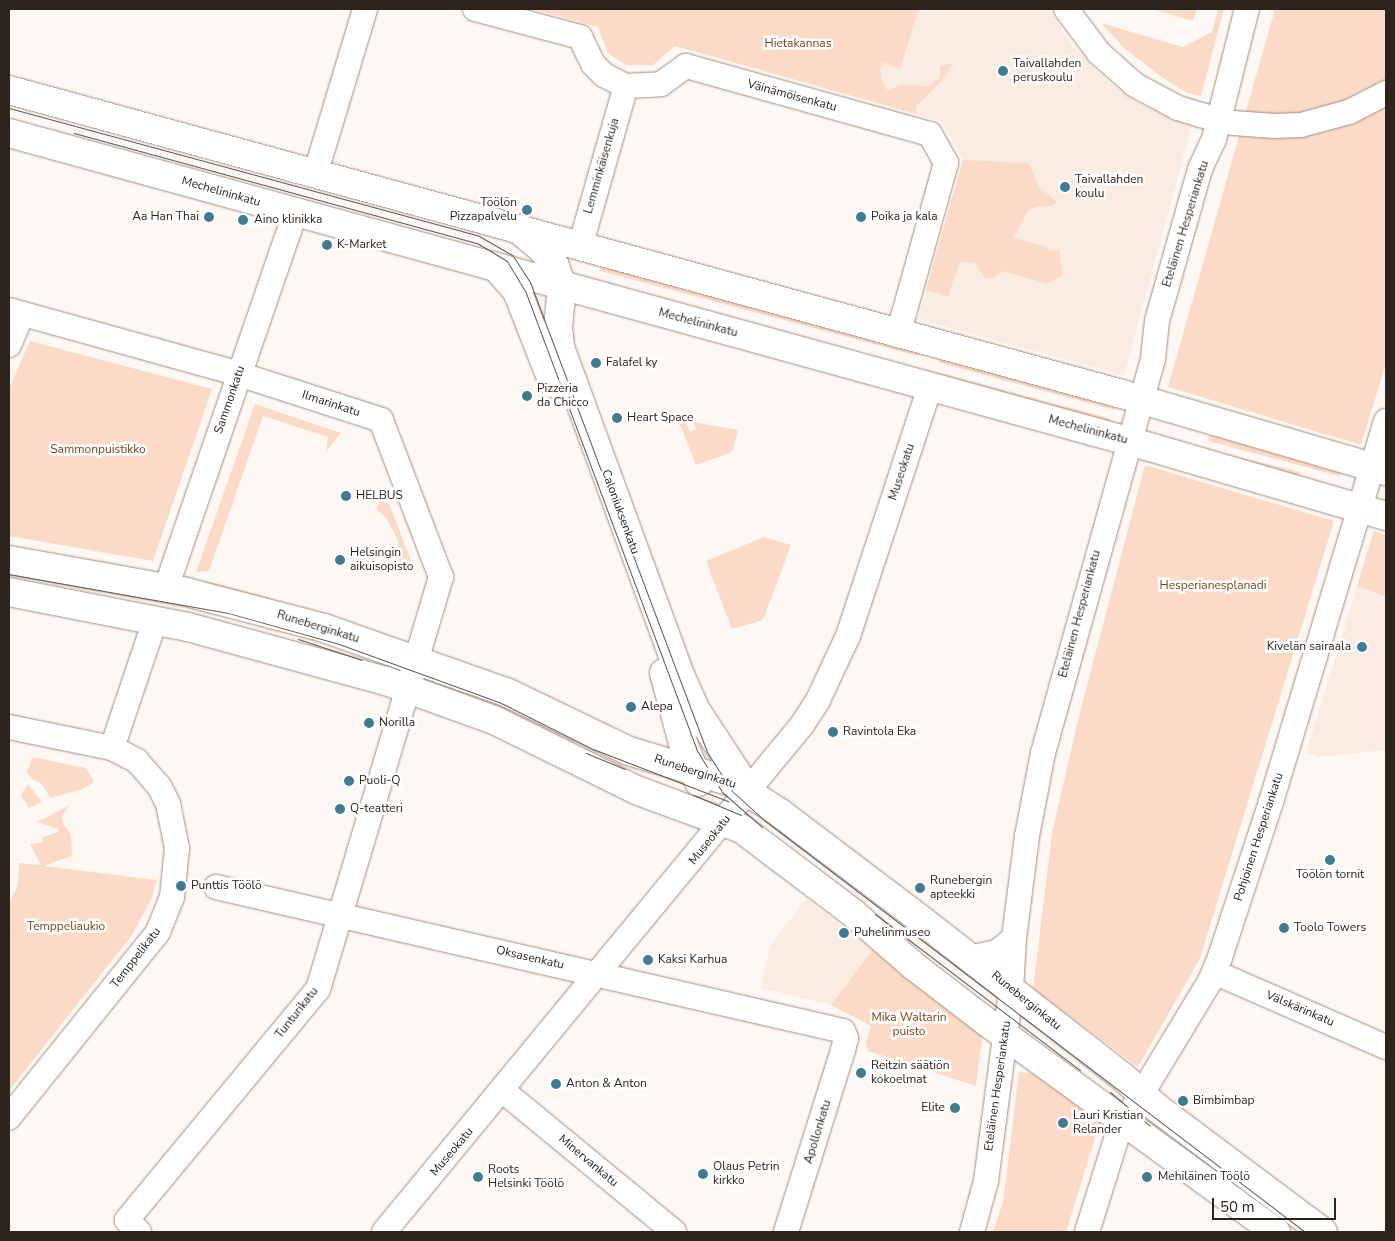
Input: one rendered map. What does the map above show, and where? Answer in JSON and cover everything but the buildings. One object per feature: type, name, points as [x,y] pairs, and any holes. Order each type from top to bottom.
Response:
[{"type":"main road","points":[[9,90],[898,335],[1142,400],[1379,469]]},
{"type":"main road","name":"Mechelininkatu","points":[[9,133],[1130,442],[1386,516]]},
{"type":"main road","name":"Caloniuksenkatu","points":[[520,230],[542,249],[555,266],[562,286],[558,327],[560,347],[695,709],[748,791]]},
{"type":"main road","name":"Caloniuksenkatu","points":[[496,267],[517,291],[525,308],[663,668],[692,769],[724,820]]},
{"type":"main road","name":"Runeberginkatu","points":[[9,560],[166,588],[315,626],[416,659],[506,692],[617,747],[692,769],[748,791],[970,958],[1142,1095],[1323,1232]]},
{"type":"main road","points":[[9,592],[155,620],[308,657],[407,688],[494,720],[659,800],[724,820],[766,846],[853,913],[922,972],[1276,1232]]},
{"type":"street","points":[[315,175],[365,9]]},
{"type":"street","points":[[475,9],[580,37],[593,64],[604,75],[626,86]]},
{"type":"street","points":[[1066,9],[1099,53],[1135,85],[1178,108],[1219,120],[1274,126],[1301,124],[1349,112],[1386,92]]},
{"type":"street","name":"Eteläinen Hesperiankatu","points":[[972,1232],[986,1181],[1011,990],[1014,938],[1027,836],[1043,753],[1153,359],[1157,321],[1200,169],[1219,120],[1247,9]]},
{"type":"street","name":"Väinämöisenkatu","points":[[626,86],[661,84],[686,66],[930,134],[946,163],[898,335]]},
{"type":"street","name":"Lemminkäisenkuja","points":[[580,247],[626,86]]},
{"type":"street","name":"Sammonkatu","points":[[166,588],[295,213]]},
{"type":"street","points":[[9,345],[16,312]]},
{"type":"street","name":"Ilmarinkatu","points":[[16,312],[239,374],[381,420],[442,577],[407,688]]},
{"type":"street","name":"Museokatu","points":[[384,1232],[802,725],[834,669],[848,636],[930,387]]},
{"type":"street","name":"Pohjoinen Hesperiankatu","points":[[1087,1232],[1118,1133],[1214,972],[1271,802],[1359,508],[1379,469],[1386,421]]},
{"type":"street","points":[[112,748],[155,620]]},
{"type":"street","name":"Tunturikatu","points":[[139,1232],[127,1220],[318,989],[407,688]]},
{"type":"street","name":"Temppelikatu","points":[[9,727],[112,748],[137,761],[158,786],[168,804],[177,848],[172,897],[158,932],[9,1117]]},
{"type":"street","name":"Oksasenkatu","points":[[216,886],[843,1031]]},
{"type":"street","points":[[970,958],[997,952],[1014,938]]},
{"type":"street","name":"Välskärinkatu","points":[[1214,972],[1386,1047]]},
{"type":"street","name":"Apollonkatu","points":[[786,1232],[843,1050],[846,1038],[843,1031]]},
{"type":"street","name":"Minervankatu","points":[[502,1090],[674,1232]]},
{"type":"shaded area","name":"Taivallahden koulu","points":[[845,9],[1049,9],[1071,44],[1108,81],[1137,102],[1192,125],[1124,376],[918,319],[963,160],[941,121],[823,88]]},
{"type":"shaded area","name":"Kivelän sairaala","points":[[1374,531],[1386,535],[1386,750],[1319,757],[1306,753]]},
{"type":"shaded area","points":[[806,899],[873,949],[831,1005],[761,988],[770,946]]},
{"type":"green space","name":"Hietakannas","points":[[533,9],[919,9],[900,69],[884,62],[880,70],[882,82],[888,91],[900,85],[928,86],[940,78],[940,66],[952,63],[946,76],[916,107],[916,114],[675,46],[653,65],[626,65],[608,53],[598,27]]},
{"type":"green space","points":[[1152,9],[1197,9],[1193,21]]},
{"type":"green space","points":[[1218,9],[1224,9],[1201,96],[1187,93],[1163,78],[1125,49],[1101,23],[1183,47],[1212,32]]},
{"type":"green space","points":[[1275,9],[1386,9],[1386,363],[1361,445],[1168,387]]},
{"type":"green space","points":[[963,160],[1029,163],[1038,186],[1057,202],[1052,206],[1039,206],[1028,210],[1014,238],[1044,246],[1050,251],[1059,249],[1063,275],[1047,284],[1003,271],[993,279],[985,278],[974,263],[960,262],[948,296],[926,290]]},
{"type":"green space","points":[[327,187],[487,230],[486,235],[326,192]]},
{"type":"green space","points":[[602,262],[920,347],[917,356],[600,271]]},
{"type":"green space","name":"Sammonpuistikko","points":[[30,341],[212,389],[153,561],[9,536],[9,389]]},
{"type":"green space","points":[[941,355],[1117,402],[1115,410],[939,363]]},
{"type":"green space","points":[[936,372],[1111,419],[1109,428],[934,381]]},
{"type":"green space","points":[[255,404],[341,433],[326,452],[328,437],[263,416],[209,571],[196,572]]},
{"type":"green space","points":[[684,420],[691,432],[696,429],[693,422],[738,430],[732,452],[696,465],[679,422]]},
{"type":"green space","points":[[1209,436],[1225,436],[1341,470],[1339,476],[1208,441]]},
{"type":"green space","points":[[1183,444],[1300,472],[1298,477]]},
{"type":"green space","name":"Hesperianesplanadi","points":[[1145,465],[1334,521],[1200,958],[1138,1067],[1033,989],[1052,833],[1079,716]]},
{"type":"green space","points":[[381,501],[389,504],[415,570],[397,565],[398,540],[386,518],[376,509]]},
{"type":"green space","points":[[1374,531],[1386,535],[1386,597],[1357,586]]},
{"type":"green space","points":[[764,537],[791,545],[763,620],[732,629],[706,561]]},
{"type":"green space","points":[[206,581],[271,598],[270,601],[205,585]]},
{"type":"green space","points":[[33,757],[86,768],[94,782],[83,789],[50,798],[42,784],[32,779],[27,772]]},
{"type":"green space","points":[[28,784],[42,802],[29,808],[21,795]]},
{"type":"green space","name":"Temppeliaukio","points":[[70,805],[62,816],[63,823],[71,835],[72,856],[44,866],[157,880],[152,898],[132,935],[9,1091],[9,904],[18,884],[19,863],[41,865],[30,844],[43,842],[43,837],[58,832],[58,829],[37,822]]},
{"type":"green space","name":"Mika Waltarin puisto","points":[[873,949],[983,1032],[976,1086],[868,1051],[866,1042],[871,1026],[831,1005]]},
{"type":"green space","points":[[1019,1072],[1032,1073],[1050,1082],[1100,1122],[1066,1232],[993,1232],[1003,1202]]},
{"type":"tram line","points":[[9,108],[479,236],[513,256],[530,282],[707,752],[732,791],[764,820],[1305,1232]]},
{"type":"tram line","points":[[74,133],[477,243],[507,261],[526,293],[698,752],[722,792],[762,827]]},
{"type":"tram line","points":[[9,574],[228,613],[339,644],[501,703],[593,749],[728,801]]},
{"type":"tram line","points":[[298,639],[362,660]]},
{"type":"tram line","points":[[586,753],[625,769]]},
{"type":"tram line","points":[[693,795],[741,815]]},
{"type":"tram line","points":[[875,914],[1080,1070]]},
{"type":"tram line","points":[[1110,1092],[1150,1126]]},
{"type":"place","name":"Taivallahden peruskoulu","points":[[1003,71]]},
{"type":"place","name":"Taivallahden koulu","points":[[1065,187]]},
{"type":"place","name":"Töölön Pizzapalvelu","points":[[527,210]]},
{"type":"place","name":"Aa Han Thai","points":[[209,217]]},
{"type":"place","name":"Poika ja kala","points":[[861,217]]},
{"type":"place","name":"Aino klinikka","points":[[243,220]]},
{"type":"place","name":"K-Market","points":[[327,245]]},
{"type":"place","name":"Falafel ky","points":[[596,363]]},
{"type":"place","name":"Pizzeria da Chicco","points":[[527,396]]},
{"type":"place","name":"Heart Space","points":[[617,418]]},
{"type":"place","name":"HELBUS","points":[[346,496]]},
{"type":"place","name":"Helsingin aikuisopisto","points":[[340,560]]},
{"type":"place","name":"Kivelän sairaala","points":[[1362,647]]},
{"type":"place","name":"Alepa","points":[[631,707]]},
{"type":"place","name":"Norilla","points":[[369,723]]},
{"type":"place","name":"Ravintola Eka","points":[[833,732]]},
{"type":"place","name":"Puoli-Q","points":[[349,781]]},
{"type":"place","name":"Q-teatteri","points":[[340,809]]},
{"type":"place","name":"Töölön tornit","points":[[1330,860]]},
{"type":"place","name":"Punttis Töölö","points":[[181,886]]},
{"type":"place","name":"Runebergin apteekki","points":[[920,888]]},
{"type":"place","name":"Toolo Towers","points":[[1284,928]]},
{"type":"place","name":"Puhelinmuseo","points":[[844,933]]},
{"type":"place","name":"Kaksi Karhua","points":[[648,960]]},
{"type":"place","name":"Reitzin säätiön kokoelmat","points":[[861,1073]]},
{"type":"place","name":"Anton & Anton","points":[[556,1084]]},
{"type":"place","name":"Bimbimbap","points":[[1183,1101]]},
{"type":"place","name":"Elite","points":[[955,1108]]},
{"type":"place","name":"Lauri Kristian Relander","points":[[1063,1123]]},
{"type":"place","name":"Olaus Petrin kirkko","points":[[703,1174]]},
{"type":"place","name":"Roots Helsinki Töölö","points":[[478,1177]]},
{"type":"place","name":"Mehiläinen Töölö","points":[[1147,1177]]}]
